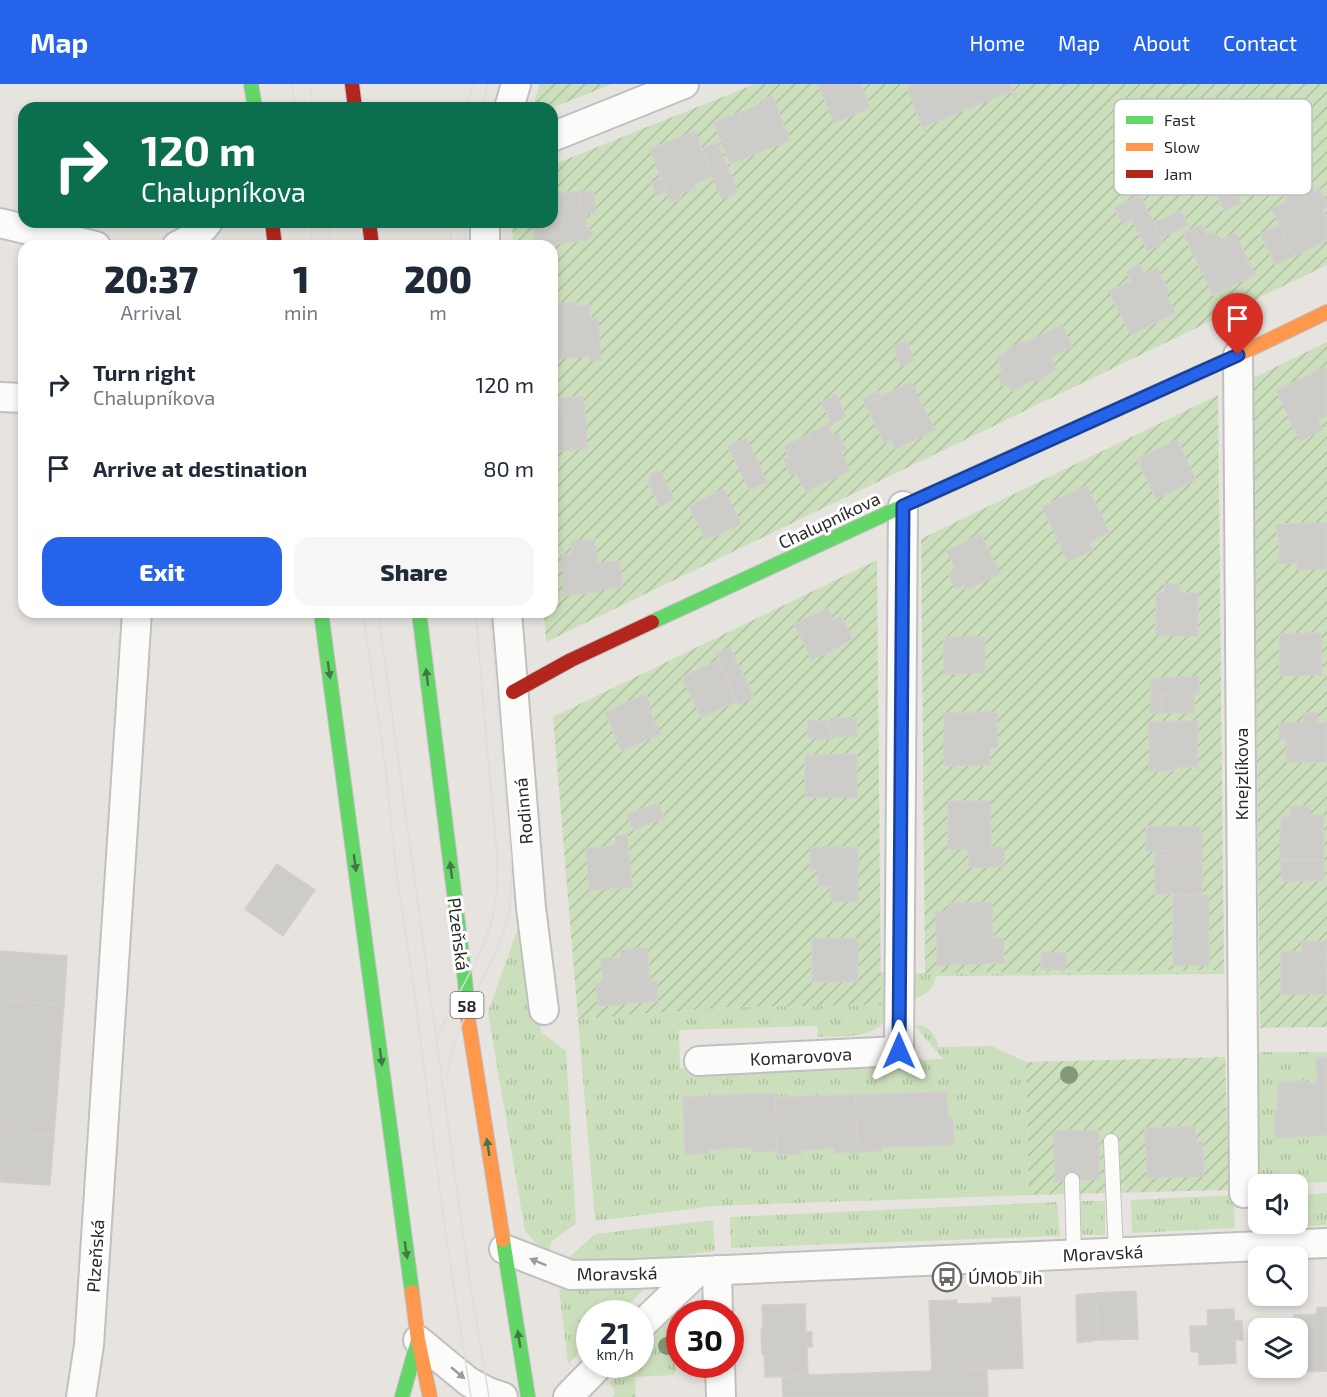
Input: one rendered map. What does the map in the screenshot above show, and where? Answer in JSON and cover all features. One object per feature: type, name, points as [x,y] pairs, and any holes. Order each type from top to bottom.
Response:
[{"type":"main road","points":[[251,84],[254,102]]},
{"type":"main road","points":[[351,84],[354,102]]},
{"type":"main road","name":"Chalupníkova","points":[[513,692],[571,660],[903,506],[1238,355],[1327,312]]},
{"type":"main road","points":[[322,618],[418,1340],[430,1397]]},
{"type":"main road","name":"Plzeňská","points":[[419,618],[467,1010],[528,1397]]},
{"type":"main road","points":[[402,1397],[418,1340]]},
{"type":"street","points":[[511,102],[516,84]]},
{"type":"street","points":[[558,134],[684,84]]},
{"type":"street","points":[[0,223],[18,227]]},
{"type":"street","points":[[21,228],[71,240]]},
{"type":"street","points":[[190,240],[204,228]]},
{"type":"street","name":"Knejzlíkova","points":[[1238,355],[1244,1193]]},
{"type":"street","points":[[0,397],[18,398]]},
{"type":"street","name":"Komarovova","points":[[699,1061],[899,1051],[903,506]]},
{"type":"street","name":"Plzeňská","points":[[81,1397],[89,1346],[137,618]]},
{"type":"street","name":"Rodinná","points":[[507,618],[531,908],[544,1010]]},
{"type":"street","name":"Moravská","points":[[504,1249],[571,1275],[1327,1243]]},
{"type":"street","points":[[707,1271],[714,1300]]},
{"type":"street","name":"Moravská","points":[[654,1315],[707,1271]]},
{"type":"street","points":[[418,1340],[469,1382],[503,1397]]},
{"type":"street","points":[[567,1397],[586,1378]]},
{"type":"street","points":[[720,1378],[721,1397]]},
{"type":"lane","points":[[1111,1141],[1116,1252]]},
{"type":"lane","points":[[1072,1180],[1074,1254]]},
{"type":"green space","points":[[540,84],[612,84],[558,106],[558,102],[534,102]]},
{"type":"green space","points":[[755,84],[1327,84],[1327,265],[546,642],[544,618],[558,618],[558,240],[513,240],[512,228],[558,228],[558,163]]},
{"type":"green space","points":[[1327,342],[1327,1027],[1260,1028],[1253,378]]},
{"type":"green space","points":[[1218,395],[1224,970],[925,973],[921,539]]},
{"type":"green space","points":[[877,560],[881,1005],[730,1007],[578,1019],[553,717]]},
{"type":"green space","points":[[522,917],[534,976],[541,1032],[566,1051],[576,1224],[552,1241],[547,1256],[525,1231],[488,1012]]},
{"type":"green space","points":[[1224,970],[1224,974],[936,976],[929,991],[914,998],[914,973]]},
{"type":"green space","points":[[881,973],[891,973],[889,1011],[879,1027],[870,1032],[848,1036],[818,1037],[817,1026],[679,1030],[680,1068],[943,1059],[914,1025],[930,1030],[938,1047],[992,1046],[1026,1062],[1029,1195],[713,1206],[595,1221],[578,1019],[730,1007],[881,1005]]},
{"type":"green space","points":[[1253,1052],[1327,1052],[1327,1182],[1308,1183],[1308,1174],[1254,1174]]},
{"type":"green space","points":[[1225,1057],[1229,1190],[1029,1195],[1026,1062]]},
{"type":"green space","points":[[1327,1193],[1327,1225],[1308,1226],[1308,1194]]},
{"type":"green space","points":[[1234,1195],[1235,1228],[1132,1233],[1131,1200]]},
{"type":"green space","points":[[1081,1201],[1105,1201],[1105,1235],[1081,1235]]},
{"type":"green space","points":[[1057,1202],[1060,1236],[731,1248],[730,1217]]},
{"type":"green space","points":[[713,1220],[715,1251],[613,1265],[565,1261],[595,1234]]},
{"type":"green space","points":[[638,1283],[643,1290],[633,1300],[576,1300],[576,1356],[568,1364],[559,1289]]},
{"type":"green space","points":[[666,1318],[666,1375],[654,1376],[654,1328]]},
{"type":"green space","points":[[614,1378],[635,1378],[636,1397],[612,1397],[615,1392],[610,1383]]},
{"type":"building","points":[[818,84],[861,84],[870,108],[834,123]]},
{"type":"building","points":[[909,84],[1010,84],[1017,100],[1011,91],[923,127],[925,134],[907,88],[910,87]]},
{"type":"building","points":[[772,96],[790,140],[730,164],[714,123],[764,103],[762,99]]},
{"type":"building","points":[[695,131],[713,176],[694,184],[695,188],[680,193],[679,200],[673,202],[669,199],[650,149]]},
{"type":"building","points":[[717,142],[738,192],[722,199],[702,149]]},
{"type":"building","points":[[661,179],[667,191],[657,196],[651,183]]},
{"type":"building","points":[[1312,186],[1315,192],[1320,189],[1327,203],[1327,207],[1323,209],[1327,217],[1327,240],[1294,256],[1272,209],[1287,201],[1285,198],[1291,195],[1312,195]]},
{"type":"building","points":[[579,191],[581,213],[585,212],[587,228],[593,232],[592,237],[587,240],[558,243],[558,240],[535,240],[534,228],[558,228],[558,193]]},
{"type":"building","points":[[579,191],[594,192],[595,214],[581,213]]},
{"type":"building","points":[[1140,195],[1163,243],[1148,251],[1132,220],[1123,224],[1114,208]]},
{"type":"building","points":[[1217,195],[1237,195],[1241,203],[1224,211]]},
{"type":"building","points":[[1181,210],[1188,225],[1161,238],[1154,223]]},
{"type":"building","points":[[1202,224],[1207,235],[1213,233],[1221,240],[1235,233],[1255,275],[1213,295],[1183,233]]},
{"type":"building","points":[[1279,225],[1294,256],[1275,265],[1260,234]]},
{"type":"building","points":[[1139,265],[1144,274],[1157,268],[1169,293],[1166,295],[1175,313],[1131,335],[1109,291],[1131,281],[1126,272]]},
{"type":"building","points":[[576,302],[577,306],[589,305],[590,318],[598,318],[601,360],[591,361],[590,356],[558,359],[558,304]]},
{"type":"building","points":[[1062,325],[1072,347],[1050,357],[1056,369],[1052,373],[1012,391],[1010,387],[1002,385],[999,378],[1003,372],[997,358],[1007,352],[1006,350]]},
{"type":"building","points":[[906,341],[914,360],[901,366],[893,346]]},
{"type":"building","points":[[1325,367],[1327,371],[1327,416],[1318,420],[1323,430],[1300,441],[1276,391]]},
{"type":"building","points":[[911,382],[935,430],[896,449],[891,440],[884,443],[865,404]]},
{"type":"building","points":[[879,391],[881,396],[865,404],[863,399]]},
{"type":"building","points":[[836,394],[846,416],[832,424],[821,402]]},
{"type":"building","points":[[583,396],[588,448],[558,451],[559,398]]},
{"type":"building","points":[[828,424],[833,436],[839,434],[846,450],[841,452],[850,471],[828,481],[806,435]]},
{"type":"building","points":[[806,435],[828,481],[806,492],[796,473],[791,475],[784,459],[789,457],[784,446]]},
{"type":"building","points":[[746,438],[767,482],[749,490],[728,446]]},
{"type":"building","points":[[1177,440],[1196,480],[1156,499],[1137,459]]},
{"type":"building","points":[[660,470],[674,499],[660,507],[648,483],[651,474]]},
{"type":"building","points":[[1087,486],[1109,532],[1089,542],[1093,550],[1068,562],[1042,507]]},
{"type":"building","points":[[724,489],[741,524],[706,540],[689,506]]},
{"type":"building","points":[[1327,523],[1327,569],[1297,570],[1297,563],[1277,563],[1279,562],[1279,536],[1277,536],[1276,524]]},
{"type":"building","points":[[981,534],[1000,574],[966,590],[964,586],[956,589],[949,574],[956,570],[947,551]]},
{"type":"building","points":[[595,539],[597,563],[620,561],[622,587],[599,590],[600,592],[564,595],[561,555],[572,554],[571,541]]},
{"type":"building","points":[[1164,584],[1179,584],[1179,593],[1198,592],[1198,636],[1156,636],[1156,593],[1164,593]]},
{"type":"building","points":[[828,608],[833,620],[841,616],[853,640],[812,660],[794,624]]},
{"type":"building","points":[[1321,633],[1322,675],[1280,676],[1279,634]]},
{"type":"building","points":[[944,637],[985,637],[985,673],[944,674]]},
{"type":"building","points":[[730,648],[754,697],[738,705],[716,654]]},
{"type":"building","points":[[719,660],[737,701],[701,718],[682,677]]},
{"type":"building","points":[[1174,677],[1199,677],[1199,694],[1173,694]]},
{"type":"building","points":[[1174,677],[1173,694],[1151,696],[1151,679]]},
{"type":"building","points":[[645,694],[651,706],[648,708],[661,734],[622,751],[605,713],[613,707]]},
{"type":"building","points":[[1194,694],[1194,713],[1162,713],[1162,696]]},
{"type":"building","points":[[1151,696],[1162,696],[1162,713],[1150,713]]},
{"type":"building","points":[[997,712],[997,747],[990,748],[990,765],[944,766],[944,713]]},
{"type":"building","points":[[1317,712],[1317,723],[1327,723],[1327,762],[1286,762],[1286,739],[1279,739],[1279,723],[1304,723],[1304,713]]},
{"type":"building","points":[[830,718],[856,718],[857,736],[830,736]]},
{"type":"building","points":[[808,720],[828,721],[832,740],[808,738]]},
{"type":"building","points":[[1198,721],[1198,771],[1197,767],[1175,767],[1175,771],[1149,771],[1149,722]]},
{"type":"building","points":[[857,754],[857,797],[805,797],[805,755]]},
{"type":"building","points":[[948,801],[990,801],[991,847],[1004,847],[1004,867],[969,867],[968,849],[948,849]]},
{"type":"building","points":[[658,803],[664,818],[633,830],[627,815]]},
{"type":"building","points":[[1310,806],[1310,815],[1323,815],[1324,860],[1280,861],[1281,817],[1290,817],[1290,807]]},
{"type":"building","points":[[1146,826],[1202,826],[1202,850],[1146,851]]},
{"type":"building","points":[[627,835],[632,887],[589,890],[586,848],[616,846],[615,836]]},
{"type":"building","points":[[810,847],[858,847],[858,885],[818,886],[818,869],[810,869]]},
{"type":"building","points":[[1202,850],[1202,895],[1155,894],[1155,851]]},
{"type":"building","points":[[1281,860],[1324,860],[1324,881],[1282,881]]},
{"type":"building","points":[[277,864],[315,890],[283,936],[245,909]]},
{"type":"building","points":[[858,885],[858,901],[831,901],[830,886]]},
{"type":"building","points":[[1173,896],[1209,896],[1209,965],[1173,965]]},
{"type":"building","points":[[992,902],[993,938],[1003,938],[1004,963],[937,965],[936,912],[948,912],[948,903]]},
{"type":"building","points":[[812,938],[858,938],[858,982],[812,982]]},
{"type":"building","points":[[1302,941],[1326,941],[1326,994],[1281,994],[1281,952],[1302,952]]},
{"type":"building","points":[[647,948],[650,982],[657,981],[658,1001],[598,1006],[596,984],[603,983],[601,959],[621,957],[621,950]]},
{"type":"building","points":[[0,951],[67,956],[64,1005],[0,1000]]},
{"type":"building","points":[[1042,952],[1066,953],[1066,970],[1041,969]]},
{"type":"building","points":[[0,1000],[64,1005],[54,1136],[0,1132]]},
{"type":"building","points":[[1327,1057],[1327,1135],[1275,1138],[1274,1111],[1278,1110],[1277,1084],[1305,1081],[1305,1083],[1317,1083],[1316,1058]]},
{"type":"building","points":[[947,1092],[948,1118],[953,1118],[954,1145],[882,1147],[882,1151],[858,1152],[855,1095]]},
{"type":"building","points":[[775,1093],[777,1151],[752,1152],[752,1148],[710,1149],[710,1153],[685,1154],[683,1097]]},
{"type":"building","points":[[855,1095],[858,1152],[834,1153],[834,1148],[802,1150],[801,1154],[777,1155],[775,1097]]},
{"type":"building","points":[[1195,1126],[1196,1142],[1203,1142],[1204,1176],[1147,1178],[1145,1128]]},
{"type":"building","points":[[1098,1130],[1100,1179],[1055,1181],[1054,1131]]},
{"type":"building","points":[[0,1132],[54,1136],[50,1185],[0,1182]]},
{"type":"building","points":[[1136,1291],[1138,1339],[1098,1340],[1096,1293]]},
{"type":"building","points":[[1096,1293],[1098,1340],[1077,1343],[1076,1295]]},
{"type":"building","points":[[1020,1297],[1023,1368],[932,1371],[929,1301],[957,1300],[957,1304],[992,1303],[992,1298]]},
{"type":"building","points":[[805,1304],[806,1332],[812,1332],[812,1347],[807,1347],[808,1376],[765,1377],[764,1354],[762,1354],[762,1305]]},
{"type":"building","points":[[1327,1307],[1327,1371],[1308,1372],[1308,1318],[1294,1318],[1294,1315],[1317,1314],[1317,1308]]},
{"type":"building","points":[[1234,1309],[1234,1321],[1242,1321],[1243,1340],[1235,1340],[1236,1363],[1199,1365],[1199,1352],[1191,1352],[1190,1326],[1208,1326],[1207,1310]]},
{"type":"building","points":[[987,1369],[988,1397],[783,1397],[782,1376]]},
{"type":"tram line","points":[[292,84],[294,102]]},
{"type":"tram line","points":[[310,84],[312,102]]},
{"type":"tram line","points":[[468,102],[473,84]]},
{"type":"tram line","points":[[483,102],[488,84]]},
{"type":"tram line","points":[[311,228],[312,240]]},
{"type":"tram line","points":[[329,228],[330,240]]},
{"type":"tram line","points":[[450,228],[451,240]]},
{"type":"tram line","points":[[465,228],[465,240]]},
{"type":"tram line","points":[[364,618],[445,1230],[471,1397]]},
{"type":"tram line","points":[[379,618],[469,1277],[489,1397]]},
{"type":"tram line","points":[[436,1040],[482,948],[496,899],[496,848],[476,618]]},
{"type":"tram line","points":[[447,1077],[459,1030],[502,938],[510,903],[511,858],[491,618]]},
{"type":"traffic: fast","points":[[251,84],[254,102]]},
{"type":"traffic: fast","points":[[652,622],[1129,404]]},
{"type":"traffic: fast","points":[[322,618],[412,1292]]},
{"type":"traffic: fast","points":[[420,618],[468,1018]]},
{"type":"traffic: fast","points":[[503,1240],[528,1397]]},
{"type":"traffic: fast","points":[[402,1397],[417,1344]]},
{"type":"traffic: slow","points":[[1129,404],[1327,312]]},
{"type":"traffic: slow","points":[[468,1018],[503,1240]]},
{"type":"traffic: slow","points":[[412,1292],[418,1340],[430,1397]]},
{"type":"traffic: jam","points":[[352,84],[354,102]]},
{"type":"traffic: jam","points":[[273,228],[274,240]]},
{"type":"traffic: jam","points":[[370,228],[371,240]]},
{"type":"traffic: jam","points":[[513,692],[571,660],[652,622]]},
{"type":"place","name":"ÚMOb Jih","points":[[947,1277]]},
{"type":"route","points":[[899,1051],[903,506],[1238,355]]}]
